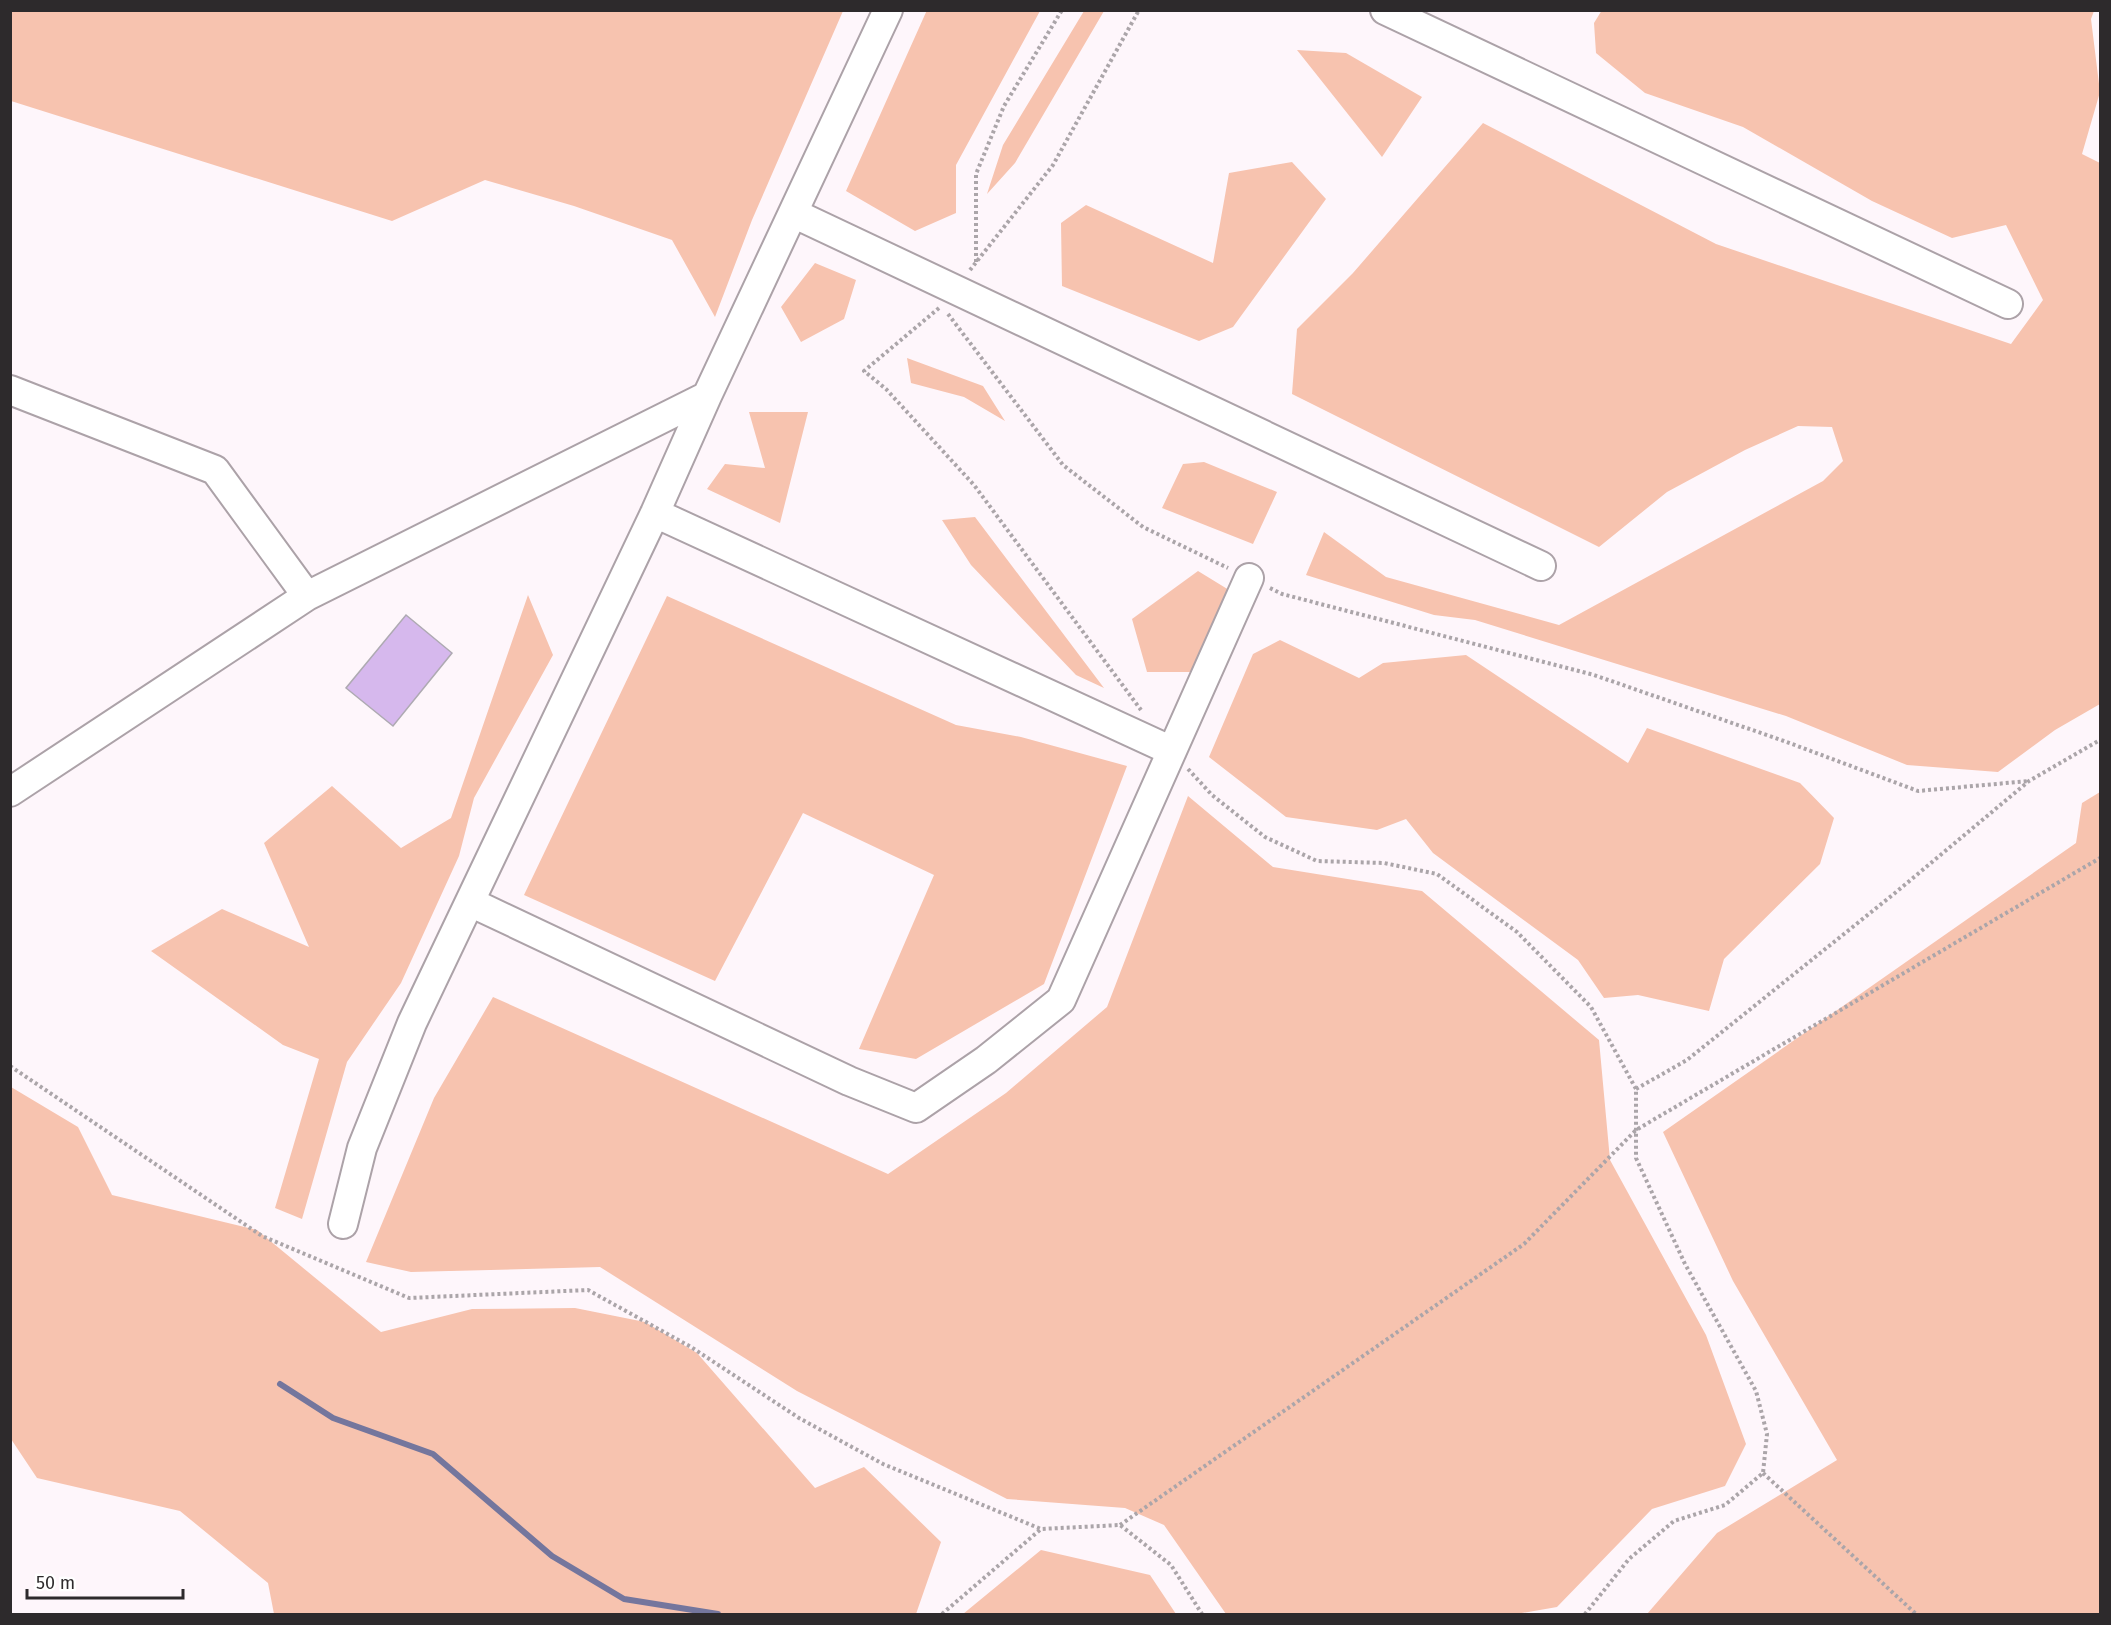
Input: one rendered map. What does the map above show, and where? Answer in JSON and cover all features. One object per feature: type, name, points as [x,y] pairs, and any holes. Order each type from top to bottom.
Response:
[{"type":"lane","points":[[343,1224],[362,1148],[412,1023],[655,513],[707,396],[888,10]]},
{"type":"lane","points":[[1385,10],[2008,304]]},
{"type":"lane","points":[[793,213],[1541,566]]},
{"type":"lane","points":[[10,390],[215,470],[307,596]]},
{"type":"lane","points":[[10,792],[307,596],[707,396]]},
{"type":"lane","points":[[655,513],[1172,752]]},
{"type":"lane","points":[[470,902],[849,1080],[916,1108],[986,1060],[1061,1000],[1249,578]]},
{"type":"path","points":[[976,263],[976,174],[1004,106],[1062,10]]},
{"type":"path","points":[[969,272],[1053,165],[1139,10]]},
{"type":"path","points":[[1144,714],[974,485],[886,389],[864,371],[941,306],[1063,465],[1143,527],[1282,594],[1594,675],[1784,741],[1918,791],[2029,781]]},
{"type":"path","points":[[1636,1089],[1687,1060],[1895,893],[2029,781],[2100,740]]},
{"type":"path","points":[[1172,752],[1212,795],[1265,837],[1317,861],[1384,863],[1437,874],[1517,932],[1591,1007],[1636,1089],[1636,1158],[1685,1264],[1756,1391],[1767,1434],[1763,1473],[1725,1505],[1674,1521],[1629,1559],[1585,1614]]},
{"type":"path","points":[[10,1066],[262,1236],[409,1298],[588,1290],[691,1347],[799,1418],[883,1464],[1041,1529],[1120,1525],[1524,1244],[1636,1130],[2100,858]]},
{"type":"path","points":[[1763,1473],[1916,1614]]},
{"type":"path","points":[[1120,1525],[1171,1565],[1202,1614]]},
{"type":"path","points":[[942,1614],[1041,1529]]},
{"type":"shaded area","points":[[11,10],[843,11],[752,220],[715,317],[672,240],[574,206],[485,180],[392,221],[11,101]]},
{"type":"shaded area","points":[[927,10],[1040,11],[956,165],[956,213],[915,231],[846,191]]},
{"type":"shaded area","points":[[1602,10],[2094,11],[2091,19],[2100,92],[2082,154],[2100,163],[2100,704],[2055,730],[1998,772],[1907,765],[1786,716],[1475,620],[1434,615],[1306,575],[1324,532],[1386,577],[1559,625],[1823,481],[1843,461],[1832,427],[1798,426],[1745,450],[1667,492],[1599,547],[1292,394],[1297,329],[1353,273],[1483,123],[1716,244],[2011,344],[2043,300],[2006,225],[1952,238],[1872,201],[1743,127],[1645,93],[1596,53],[1594,23]]},
{"type":"shaded area","points":[[1084,11],[1104,11],[1015,163],[987,194],[1003,145]]},
{"type":"shaded area","points":[[1297,50],[1346,53],[1422,97],[1382,157]]},
{"type":"shaded area","points":[[1292,162],[1326,199],[1233,327],[1199,341],[1062,286],[1061,223],[1086,205],[1213,263],[1229,173]]},
{"type":"shaded area","points":[[815,263],[856,280],[844,319],[801,342],[781,307]]},
{"type":"shaded area","points":[[907,358],[983,386],[1005,421],[964,397],[911,383]]},
{"type":"shaded area","points":[[749,412],[808,412],[780,523],[707,489],[725,464],[765,468]]},
{"type":"shaded area","points":[[1204,462],[1277,492],[1253,544],[1162,508],[1183,464]]},
{"type":"shaded area","points":[[975,517],[1104,688],[1076,675],[971,565],[942,520]]},
{"type":"shaded area","points":[[1198,571],[1229,590],[1193,672],[1147,672],[1132,619]]},
{"type":"shaded area","points":[[528,595],[553,655],[474,798],[459,856],[401,983],[347,1062],[302,1219],[275,1208],[319,1059],[283,1045],[151,951],[222,909],[309,947],[264,843],[332,786],[401,848],[451,818]]},
{"type":"shaded area","points":[[667,596],[956,725],[1021,737],[1127,766],[1044,984],[916,1059],[859,1049],[934,875],[803,813],[715,981],[524,895]]},
{"type":"shaded area","points":[[1280,640],[1359,678],[1383,663],[1466,655],[1628,763],[1647,728],[1800,783],[1834,818],[1820,864],[1724,959],[1709,1011],[1638,995],[1604,998],[1578,960],[1433,853],[1406,819],[1377,830],[1286,817],[1209,757],[1253,654]]},
{"type":"shaded area","points":[[2100,792],[2100,1614],[1647,1614],[1717,1533],[1837,1460],[1733,1281],[1663,1132],[2076,843],[2082,803]]},
{"type":"shaded area","points":[[1188,796],[1273,867],[1422,891],[1599,1040],[1610,1160],[1706,1335],[1746,1444],[1725,1486],[1652,1509],[1557,1607],[1516,1614],[1226,1614],[1164,1525],[1125,1508],[1007,1499],[797,1391],[600,1267],[411,1272],[366,1262],[434,1098],[493,997],[888,1174],[1006,1093],[1107,1007]]},
{"type":"shaded area","points":[[11,1087],[78,1127],[112,1195],[257,1230],[381,1332],[472,1309],[575,1308],[645,1322],[697,1353],[815,1488],[864,1467],[941,1542],[916,1614],[274,1614],[268,1583],[180,1511],[37,1478],[11,1439]]},
{"type":"shaded area","points":[[1041,1550],[1150,1575],[1176,1614],[963,1614]]},
{"type":"building","points":[[406,615],[452,653],[393,726],[346,688]]},
{"type":"waterway","points":[[280,1384],[333,1418],[433,1454],[552,1556],[624,1599],[718,1614]]}]
